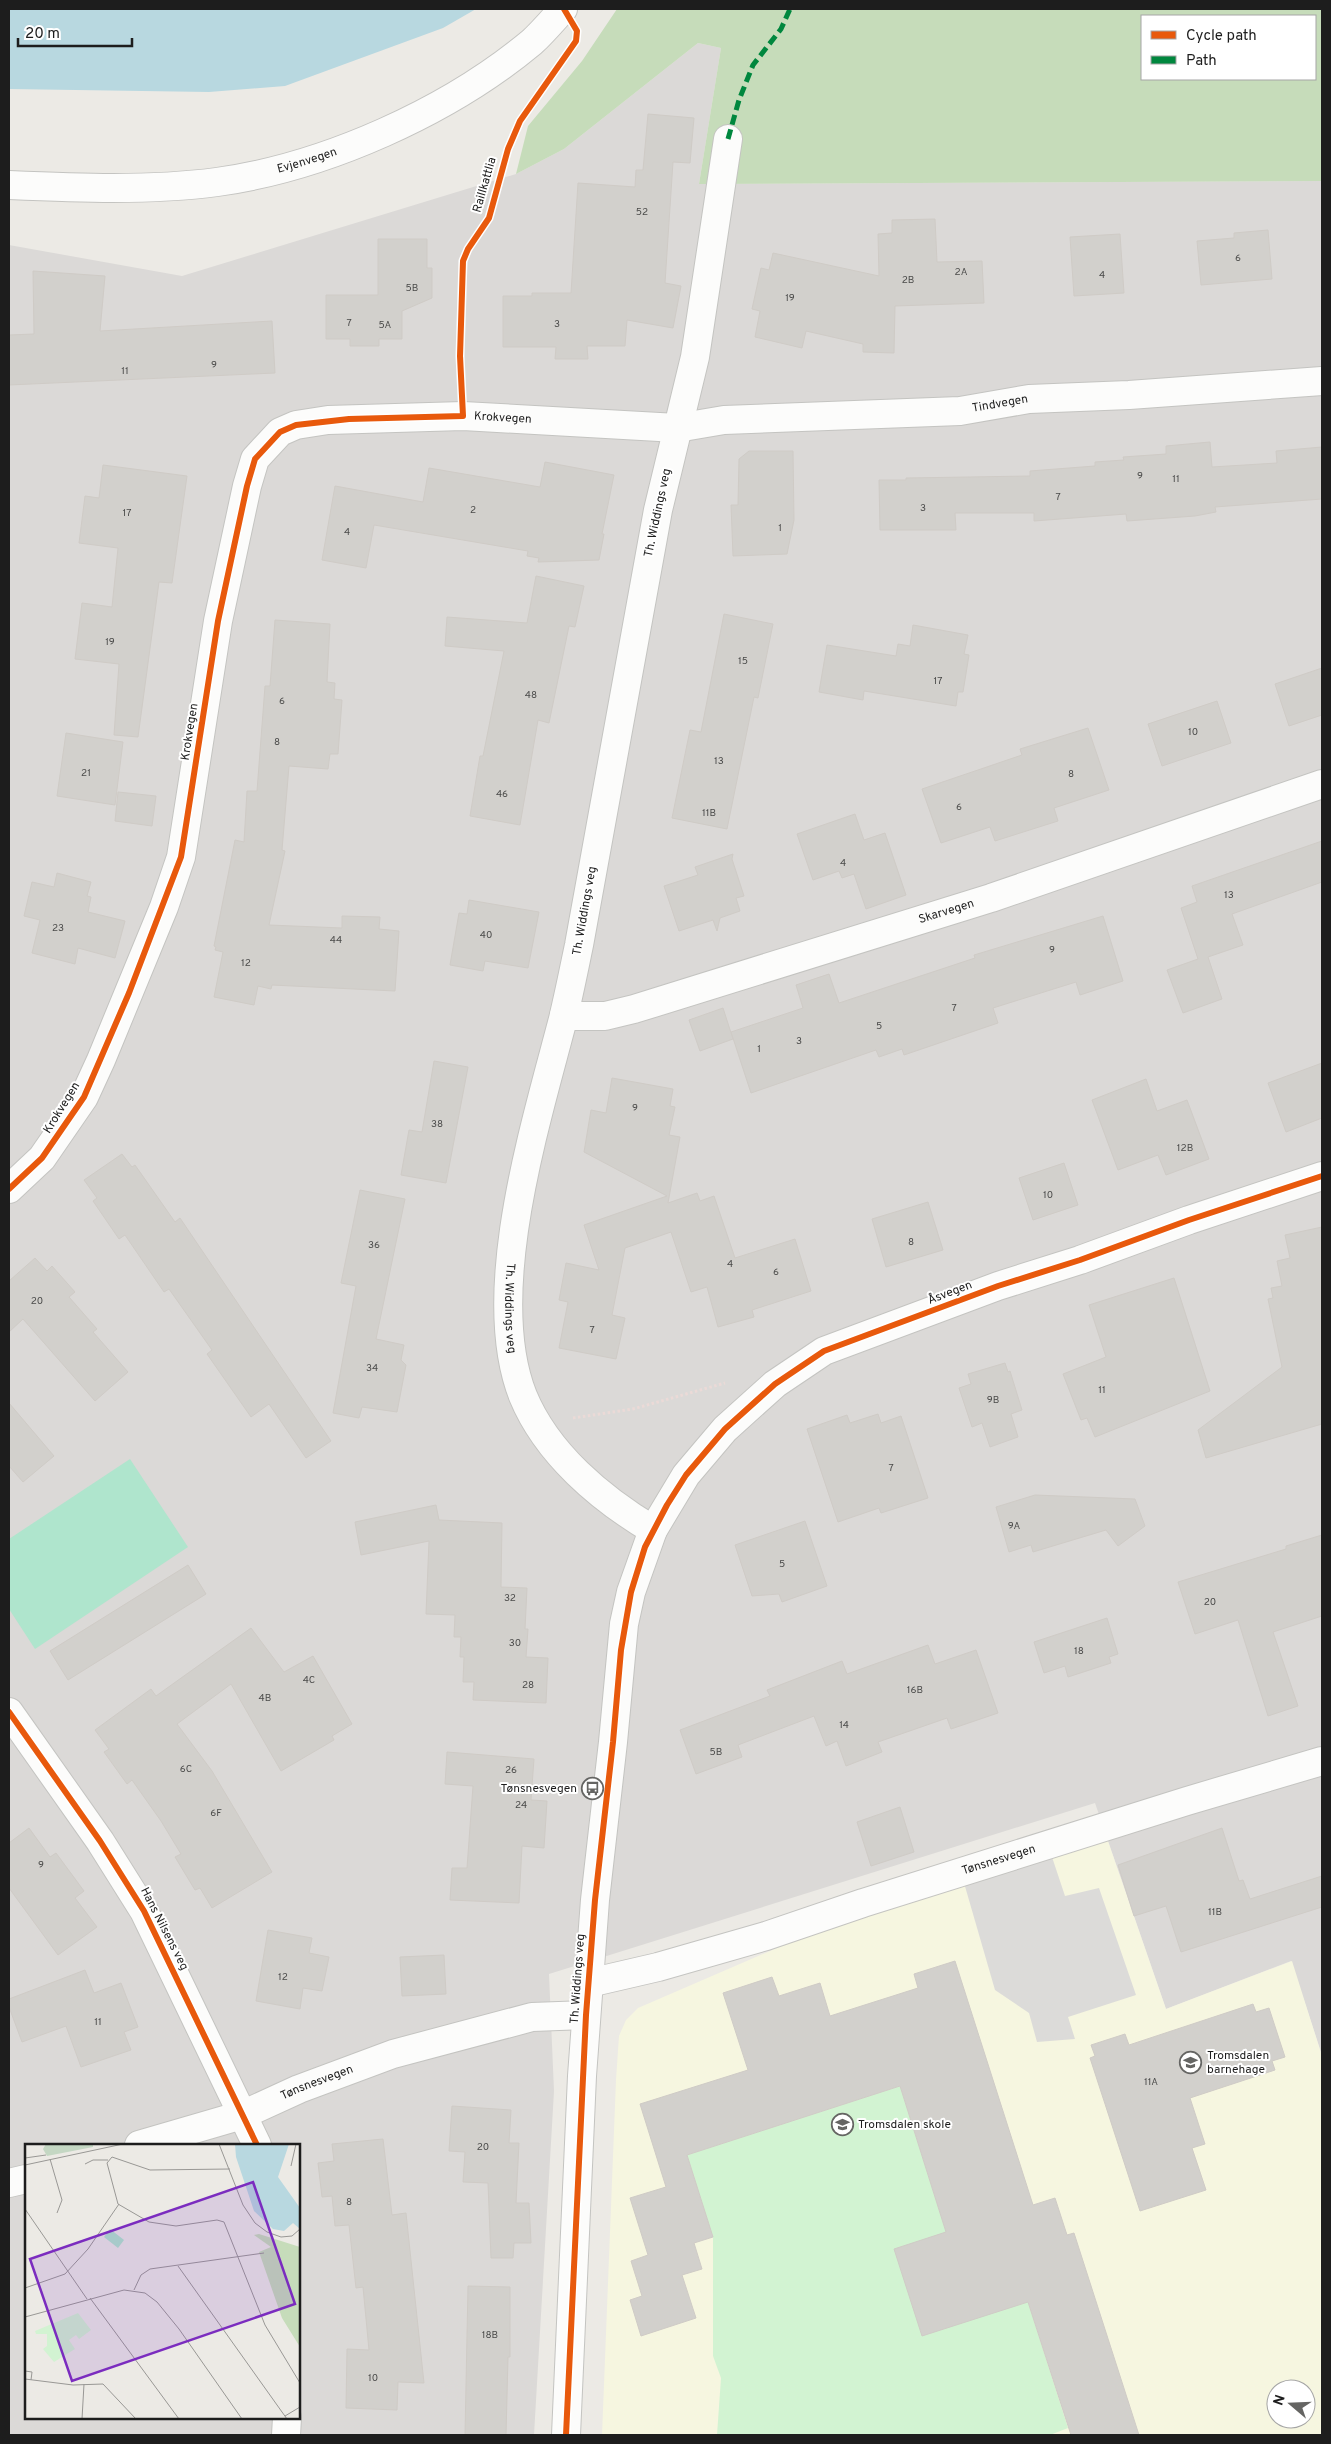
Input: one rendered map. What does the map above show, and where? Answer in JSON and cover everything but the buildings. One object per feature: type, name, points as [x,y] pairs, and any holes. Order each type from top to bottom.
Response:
[{"type":"street","name":"Evjenvegen","points":[[9,184],[60,187],[191,184],[232,179],[298,164],[400,125],[447,101],[477,82],[534,40],[563,9]]},
{"type":"street","name":"Th. Widdings veg","points":[[566,2435],[586,2015],[595,1900],[624,1624],[634,1583],[653,1530],[606,1499],[587,1482],[568,1462],[539,1424],[524,1397],[516,1374],[511,1350],[508,1299],[510,1265],[525,1171],[580,945],[649,558],[698,336],[728,138]]},
{"type":"street","name":"Tindvegen","points":[[677,428],[724,420],[960,411],[1029,399],[1129,395],[1322,381]]},
{"type":"street","name":"Krokvegen","points":[[9,1189],[42,1158],[84,1097],[164,907],[181,857],[218,621],[247,486],[255,459],[267,444],[280,432],[296,425],[349,419],[503,417],[677,428]]},
{"type":"street","name":"Skarvegen","points":[[564,1016],[605,1016],[634,1010],[991,898],[1322,784]]},
{"type":"street","name":"Åsvegen","points":[[653,1530],[686,1475],[725,1429],[776,1384],[800,1366],[843,1343],[911,1320],[998,1286],[1080,1260],[1189,1220],[1322,1176]]},
{"type":"street","name":"Hans Nilsens veg","points":[[9,1712],[100,1841],[144,1911],[256,2144]]},
{"type":"street","name":"Tønsnesvegen","points":[[588,1983],[658,1967],[766,1936],[863,1903],[1168,1807],[1322,1761]]},
{"type":"street","name":"Tønsnesvegen","points":[[142,2144],[242,2115],[299,2089],[393,2054],[532,2017],[586,2015]]},
{"type":"street","points":[[9,2184],[25,2178]]},
{"type":"street","points":[[286,2419],[286,2435]]},
{"type":"path","points":[[539,1424],[634,1409],[721,1383],[776,1384]]},
{"type":"shaded area","points":[[698,43],[721,48],[699,184],[1322,181],[1322,2055],[1291,1961],[1166,2009],[1095,1803],[549,1974],[554,2091],[534,2435],[9,2435],[9,245],[182,276],[516,174],[564,149]]},
{"type":"shaded area","name":"Tromsdalen skole","points":[[1102,1824],[1166,2009],[1292,1961],[1322,2056],[1322,2435],[602,2435],[619,2036],[626,2020],[638,2008],[960,1869]]},
{"type":"shaded area","points":[[1047,1842],[1065,1896],[1099,1888],[1136,1995],[1068,2017],[1075,2039],[1037,2042],[1029,2013],[995,1990],[960,1869]]},
{"type":"green space","points":[[617,9],[1322,9],[1322,181],[699,184],[721,48],[698,43],[564,149],[516,174],[528,126],[582,61]]},
{"type":"green space","points":[[130,1459],[188,1547],[35,1649],[9,1609],[9,1539]]},
{"type":"green space","points":[[900,2086],[946,2232],[1028,2302],[1068,2428],[1050,2435],[717,2435],[721,2378],[713,2356],[713,2237],[687,2155]]},
{"type":"water","points":[[9,9],[476,9],[443,28],[285,86],[209,92],[9,89]]},
{"type":"marked path","points":[[728,139],[739,100],[753,65],[781,29],[790,9]]},
{"type":"cycle path","name":"Raillkattlia","points":[[9,1189],[42,1158],[84,1097],[129,993],[181,857],[218,621],[247,486],[255,459],[280,432],[296,425],[349,419],[463,416],[460,356],[463,261],[468,249],[489,218],[508,149],[520,121],[576,41],[577,31],[564,9]]},
{"type":"cycle path","points":[[566,2435],[586,2015],[595,1900],[613,1742],[621,1650],[631,1592],[645,1547],[667,1505],[686,1475],[725,1429],[775,1384],[824,1351],[998,1286],[1080,1260],[1189,1220],[1322,1176]]},
{"type":"cycle path","points":[[9,1712],[100,1841],[144,1911],[257,2144]]},
{"type":"place","name":"Tønsnesvegen","points":[[593,1789]]},
{"type":"place","name":"Tromsdalen barnehage","points":[[1191,2063]]},
{"type":"place","name":"Tromsdalen skole","points":[[842,2125]]}]
